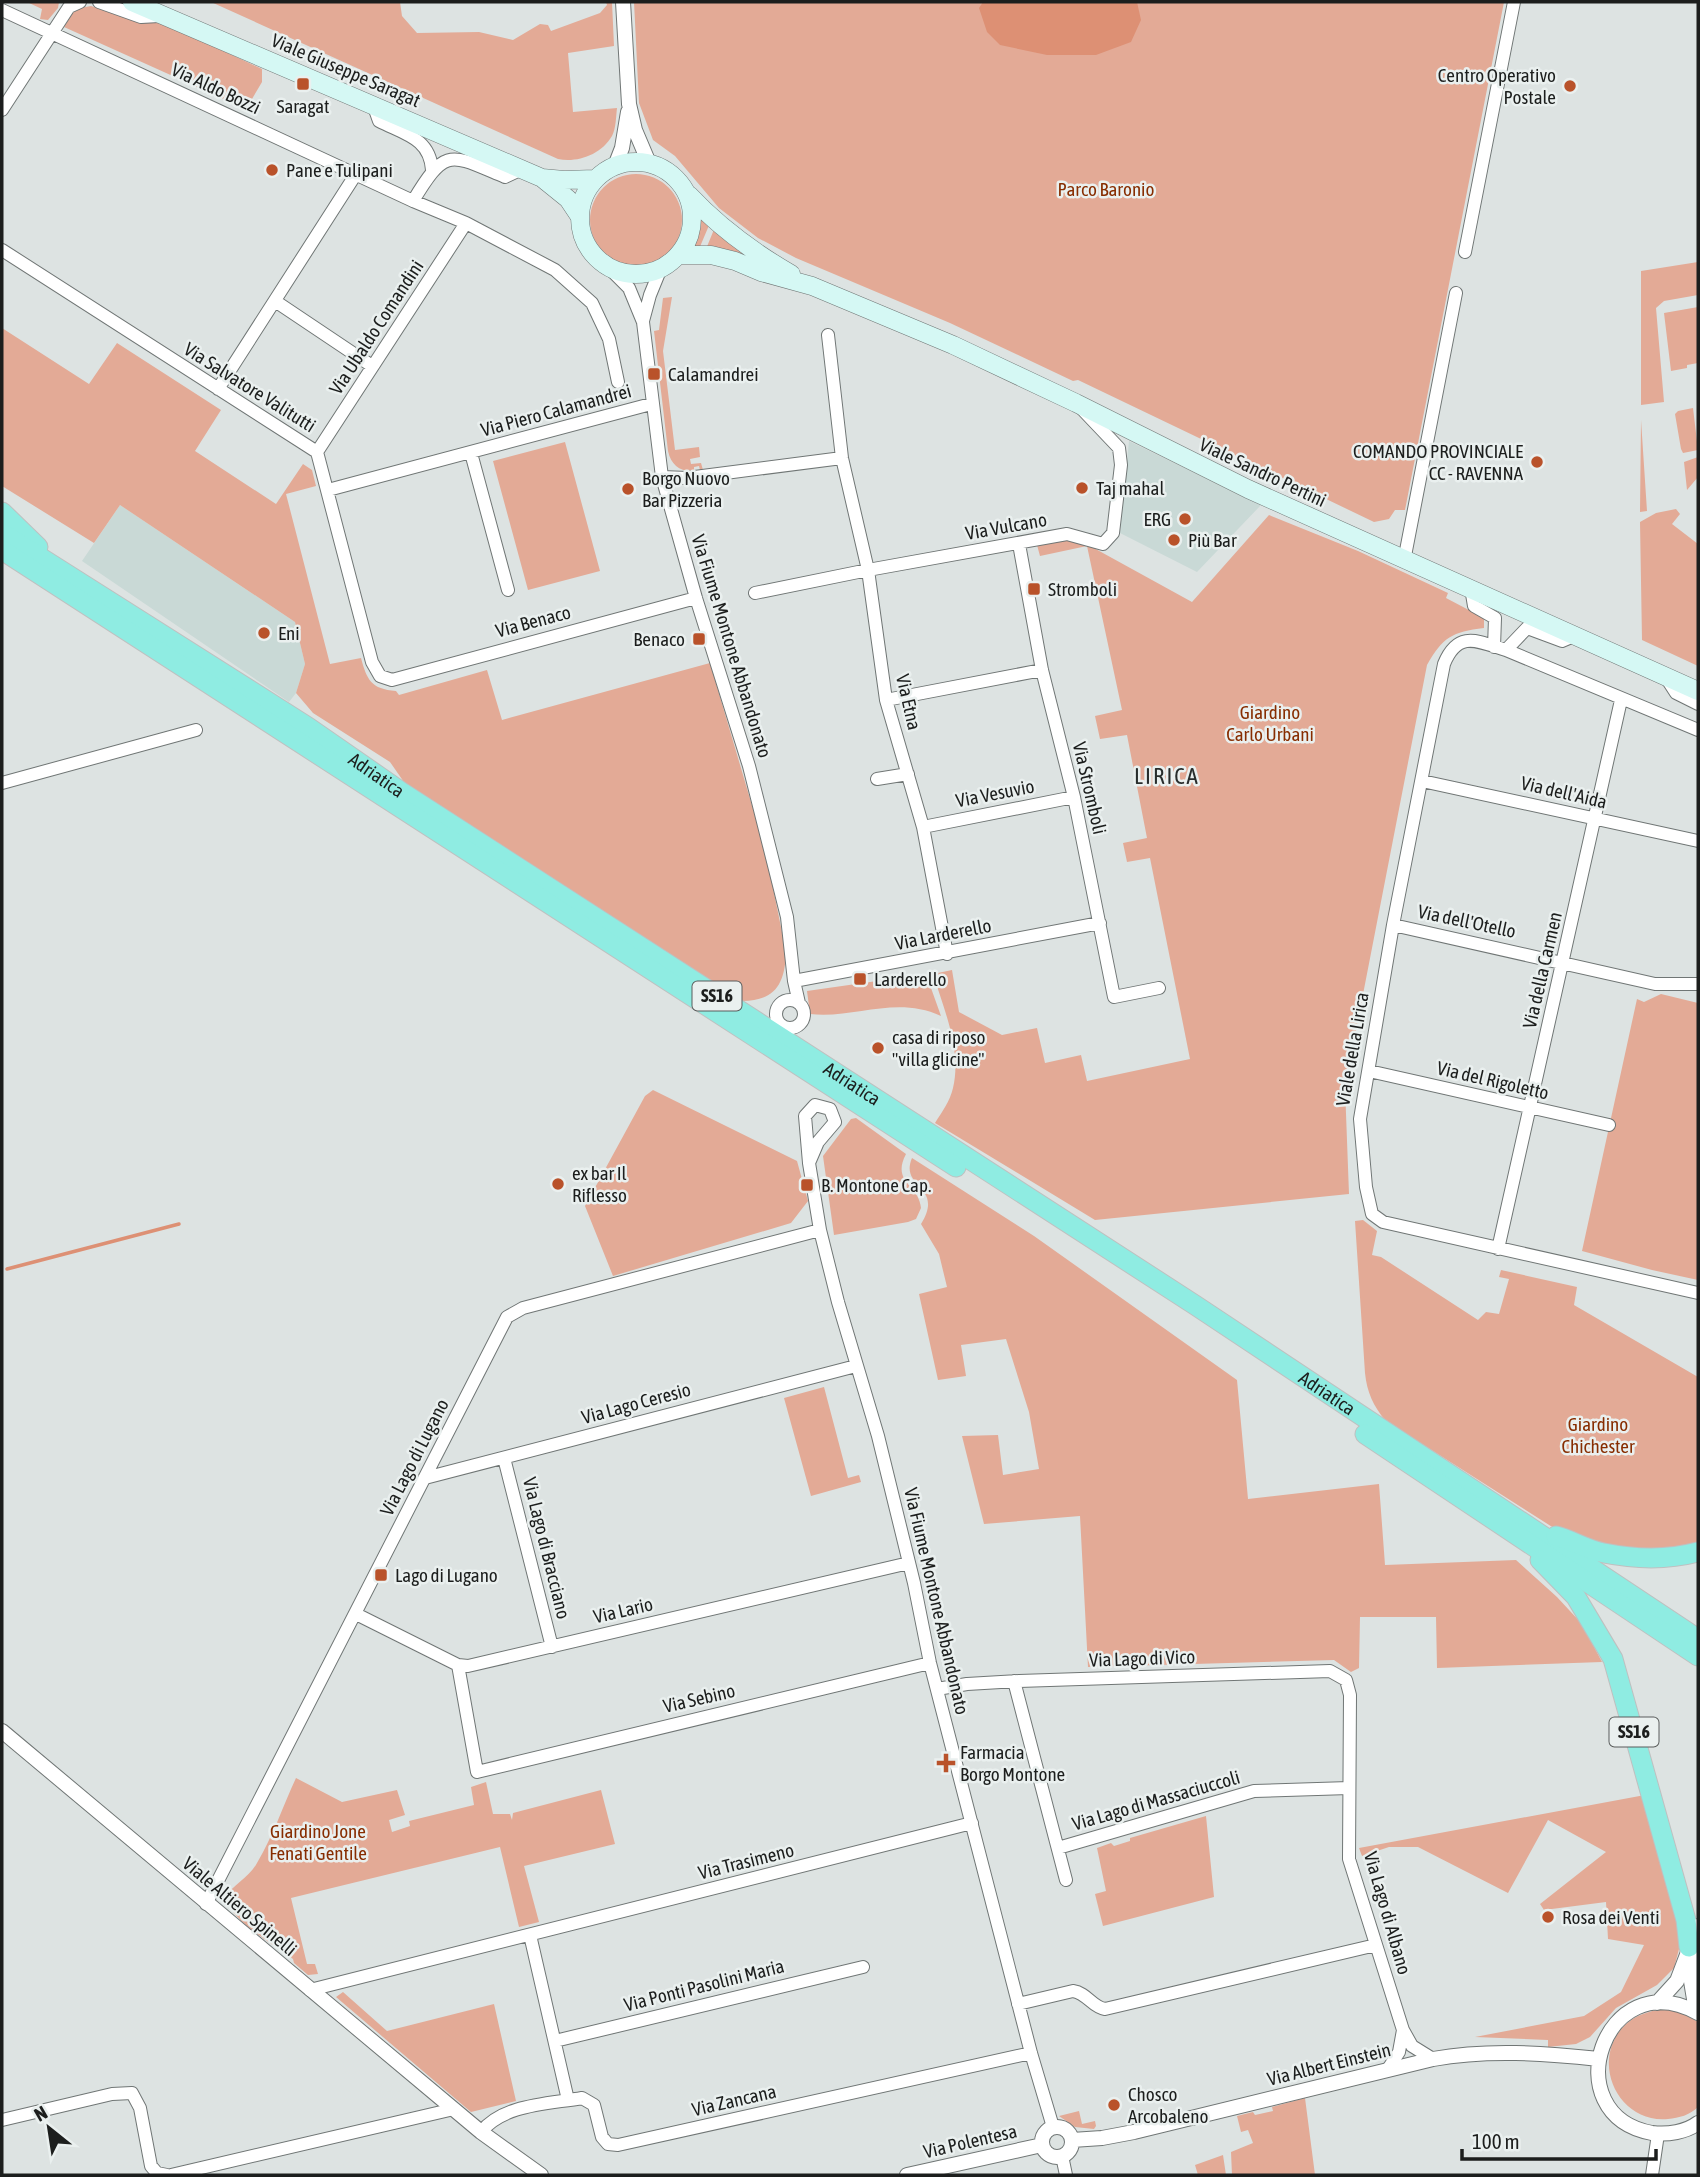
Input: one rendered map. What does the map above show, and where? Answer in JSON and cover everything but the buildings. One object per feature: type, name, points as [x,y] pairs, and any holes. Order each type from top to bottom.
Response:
[{"type":"highway","name":"SS16","points":[[2,512],[62,580]]},
{"type":"highway","name":"Adriatica","points":[[2,533],[62,580]]},
{"type":"highway","name":"Adriatica","points":[[2,550],[62,580],[308,727],[403,793],[1195,1306],[1698,1656]]},
{"type":"highway","name":"SS16","points":[[2,565],[62,580]]},
{"type":"highway","name":"SS16","points":[[1695,1945],[1613,1659],[1576,1597],[1546,1567],[1532,1538],[1563,1538],[1602,1553],[1651,1558],[1684,1556],[1698,1552]]},
{"type":"highway","name":"Adriatica","points":[[1532,1538],[1698,1639]]},
{"type":"main road","name":"Viale Giuseppe Saragat","points":[[132,2],[542,178],[568,199],[580,217]]},
{"type":"main road","points":[[632,162],[649,163],[664,169],[677,179],[686,192],[692,225],[687,241],[678,255],[661,268],[643,274],[624,273],[595,257],[581,232],[580,217],[587,190],[595,179],[615,166],[632,162]]},
{"type":"main road","name":"Viale Giuseppe Saragat","points":[[542,178],[595,179]]},
{"type":"main road","name":"Viale Sandro Pertini","points":[[686,192],[721,227],[755,252],[812,286]]},
{"type":"main road","name":"Viale Sandro Pertini","points":[[678,255],[711,255],[812,286],[953,345],[1248,489],[1698,691]]},
{"type":"street","points":[[99,2],[141,17],[164,16]]},
{"type":"street","points":[[623,2],[629,104],[635,130],[649,163]]},
{"type":"street","points":[[1465,252],[1514,2]]},
{"type":"street","points":[[2,110],[72,4]]},
{"type":"street","name":"Via Aldo Bozzi","points":[[2,10],[413,201],[466,223],[555,270],[592,303],[609,339],[618,382]]},
{"type":"street","points":[[373,104],[379,121],[424,144],[431,157],[432,170]]},
{"type":"street","points":[[615,166],[622,148],[629,104]]},
{"type":"street","points":[[413,201],[432,170],[446,160],[460,159],[505,177],[522,169]]},
{"type":"street","points":[[218,389],[356,174]]},
{"type":"street","name":"Via Ubaldo Comandini","points":[[317,453],[466,223]]},
{"type":"street","name":"Via Salvatore Valitutti","points":[[2,250],[317,453],[372,662],[380,676]]},
{"type":"street","name":"Via Fiume Montone Abbandonato","points":[[607,266],[628,288],[643,321],[662,477],[696,598],[749,766],[787,917],[793,981],[799,1003]]},
{"type":"street","name":"Via Fiume Montone Abbandonato","points":[[643,321],[661,268]]},
{"type":"street","points":[[1404,561],[1456,293]]},
{"type":"street","points":[[275,302],[372,366]]},
{"type":"street","name":"Via Etna","points":[[828,335],[842,458],[868,570],[886,700],[923,827],[947,954]]},
{"type":"street","name":"Via Vulcano","points":[[755,593],[1067,534],[1103,544],[1113,533],[1121,465],[1119,448],[1076,403]]},
{"type":"street","name":"Via Piero Calamandrei","points":[[328,489],[652,404]]},
{"type":"street","name":"Via Piero Calamandrei","points":[[471,453],[508,590]]},
{"type":"street","points":[[662,477],[687,478],[842,458]]},
{"type":"street","name":"Via Stromboli","points":[[1019,544],[1042,670],[1074,797],[1114,997],[1159,988]]},
{"type":"street","points":[[1471,588],[1474,606],[1496,621],[1500,648],[1527,628],[1562,641],[1576,635]]},
{"type":"street","name":"Via Benaco","points":[[380,676],[392,680],[696,598]]},
{"type":"street","name":"Viale della Lirica","points":[[1698,730],[1500,648],[1474,640],[1460,642],[1450,650],[1444,664],[1393,925],[1360,1119],[1366,1188],[1372,1214],[1383,1222],[1698,1293]]},
{"type":"street","points":[[886,700],[1042,670]]},
{"type":"street","points":[[1665,676],[1676,693],[1698,704]]},
{"type":"street","name":"Via della Carmen","points":[[1498,1249],[1621,700]]},
{"type":"street","points":[[2,783],[196,730]]},
{"type":"street","points":[[877,779],[908,774]]},
{"type":"street","name":"Via dell'Aida","points":[[1422,781],[1698,841]]},
{"type":"street","name":"Via Vesuvio","points":[[923,827],[1074,797]]},
{"type":"street","name":"Via Larderello","points":[[793,981],[1100,923]]},
{"type":"street","name":"Via dell'Otello","points":[[1393,925],[1655,984],[1698,984]]},
{"type":"street","points":[[782,1002],[791,1000],[799,1003],[803,1011],[797,1026],[788,1027],[777,1018],[777,1009],[793,981]]},
{"type":"street","name":"Via del Rigoletto","points":[[1368,1071],[1609,1125]]},
{"type":"street","name":"Via Fiume Montone Abbandonato","points":[[810,1163],[820,1230],[856,1366],[878,1436],[930,1663],[1018,2004],[1053,2127]]},
{"type":"street","name":"Via Lago di Lugano","points":[[206,1904],[502,1325],[514,1311],[820,1230]]},
{"type":"street","name":"Via Lago Ceresio","points":[[425,1478],[856,1366]]},
{"type":"street","name":"Via Lago di Bracciano","points":[[504,1458],[552,1647]]},
{"type":"street","name":"Via Lario","points":[[457,1665],[480,1665],[909,1563]]},
{"type":"street","points":[[356,1614],[457,1665]]},
{"type":"street","name":"Via Sebino","points":[[457,1665],[477,1772],[930,1663]]},
{"type":"street","name":"Via Lago di Vico","points":[[937,1689],[1014,1681],[1329,1671],[1346,1680]]},
{"type":"street","name":"Via Lago di Albano","points":[[1346,1680],[1350,1695],[1349,1858],[1402,2030],[1412,2046],[1433,2059]]},
{"type":"street","points":[[1014,1681],[1066,1880]]},
{"type":"street","name":"Viale Altiero Spinelli","points":[[2,1731],[481,2132]]},
{"type":"street","name":"Via Lago di Massaciuccoli","points":[[1058,1848],[1254,1791],[1349,1788]]},
{"type":"street","name":"Via Trasimeno","points":[[310,1990],[972,1823]]},
{"type":"street","points":[[1697,2012],[1691,1981],[1698,1928]]},
{"type":"street","points":[[530,1935],[568,2100],[508,2112],[495,2117],[481,2132],[541,2175]]},
{"type":"street","points":[[1018,2004],[1073,1991],[1082,1993],[1096,2006],[1105,2010],[1376,1945]]},
{"type":"street","points":[[1657,2003],[1677,1980],[1695,1945]]},
{"type":"street","name":"Via Ponti Pasolini Maria","points":[[555,2041],[863,1967]]},
{"type":"street","points":[[1697,2012],[1677,2004],[1657,2003],[1639,2007],[1623,2016],[1610,2029],[1601,2045],[1599,2059],[1600,2086],[1609,2106],[1624,2121],[1644,2131],[1658,2134],[1672,2133],[1698,2123]]},
{"type":"street","points":[[1388,2069],[1399,2052],[1402,2030]]},
{"type":"street","name":"Via Albert Einstein","points":[[1072,2140],[1133,2132],[1468,2052],[1599,2059]]},
{"type":"street","name":"Via Zancana","points":[[568,2100],[582,2098],[594,2105],[602,2137],[608,2144],[618,2145],[1031,2053]]},
{"type":"street","points":[[2,2120],[112,2094],[132,2093],[140,2108],[151,2166],[157,2173],[169,2175],[454,2109]]},
{"type":"street","points":[[1053,2127],[1066,2130],[1072,2140],[1069,2151],[1062,2156],[1048,2155],[1042,2146],[1044,2133],[1053,2127]]},
{"type":"street","points":[[1652,2175],[1658,2134]]},
{"type":"street","name":"Via Polentesa","points":[[907,2175],[1042,2146]]},
{"type":"street","points":[[1062,2156],[1066,2175]]},
{"type":"shaded area","points":[[983,2],[1137,2],[1141,20],[1131,42],[1096,55],[1047,55],[1000,45],[987,32],[979,8]]},
{"type":"shaded area","name":"ERG","points":[[1129,441],[1261,505],[1197,572],[1120,533]]},
{"type":"shaded area","points":[[120,505],[295,622],[305,664],[296,693],[289,702],[82,561]]},
{"type":"green space","points":[[27,2],[59,2],[58,8],[48,20],[40,19],[42,9]]},
{"type":"green space","points":[[211,2],[400,2],[402,16],[417,33],[479,32],[513,40],[540,24],[548,25],[551,31],[600,13],[607,5],[606,2],[612,2],[614,46],[568,53],[573,112],[617,108],[613,133],[607,143],[595,153],[573,160],[558,159]]},
{"type":"green space","name":"Parco Baronio","points":[[634,2],[1504,2],[1405,510],[1395,510],[1389,519],[1374,522],[1078,380],[1073,381],[950,323],[796,258],[758,238],[719,208],[675,156],[653,140],[639,103]]},
{"type":"green space","points":[[91,6],[143,23],[162,22],[262,69],[262,82],[246,109],[64,27],[75,9]]},
{"type":"green space","points":[[636,174],[654,177],[669,187],[679,202],[682,220],[679,238],[669,253],[654,263],[636,266],[618,263],[603,253],[593,238],[590,220],[593,202],[603,187],[618,177]]},
{"type":"green space","points":[[697,210],[710,223],[699,249],[689,250],[695,237]]},
{"type":"green space","points":[[715,227],[773,269],[706,249]]},
{"type":"green space","points":[[1698,262],[1698,295],[1664,301],[1656,308],[1664,402],[1641,405],[1641,271]]},
{"type":"green space","points":[[672,297],[663,351],[675,450],[699,447],[700,457],[690,459],[691,464],[701,463],[703,470],[700,470],[699,466],[694,467],[694,471],[680,469],[671,460],[668,451],[654,331],[659,330],[663,298]]},
{"type":"green space","points":[[1698,307],[1698,363],[1671,371],[1664,313]]},
{"type":"green space","points":[[2,328],[89,384],[117,343],[221,410],[195,451],[276,504],[303,464],[312,470],[316,486],[286,494],[330,664],[361,658],[371,682],[381,688],[396,691],[399,695],[487,670],[502,720],[710,663],[766,853],[786,952],[781,981],[771,994],[742,1001],[406,785],[390,762],[313,713],[296,693],[305,664],[295,622],[120,505],[94,543],[2,486]]},
{"type":"green space","points":[[1693,408],[1698,450],[1683,453],[1675,414]]},
{"type":"green space","points":[[1641,420],[1647,511],[1640,512]]},
{"type":"green space","points":[[565,442],[600,571],[528,590],[493,461]]},
{"type":"green space","points":[[1698,457],[1698,477],[1687,490],[1684,462]]},
{"type":"green space","points":[[1676,509],[1680,514],[1672,524],[1698,544],[1698,666],[1642,640],[1640,522],[1656,513]]},
{"type":"green space","name":"Giardino Carlo Urbani","points":[[1269,515],[1358,551],[1448,593],[1446,598],[1484,618],[1484,628],[1456,634],[1438,648],[1427,665],[1345,1087],[1349,1194],[1095,1220],[935,1123],[952,1093],[955,1059],[947,1016],[933,974],[952,970],[959,1012],[1002,1035],[1037,1028],[1045,1063],[1081,1055],[1087,1081],[1190,1059],[1150,858],[1127,862],[1123,843],[1147,838],[1127,735],[1100,739],[1095,716],[1122,710],[1087,546],[1040,556],[1037,545],[1069,540],[1092,547],[1192,602]]},
{"type":"green space","points":[[926,974],[941,1016],[924,1010],[892,1007],[827,1015],[810,1014],[807,991]]},
{"type":"green space","points":[[1661,994],[1698,1003],[1698,1280],[1582,1251],[1637,999],[1644,1002]]},
{"type":"green space","points":[[653,1090],[797,1161],[808,1201],[791,1223],[613,1276],[585,1206],[645,1096]]},
{"type":"green space","points":[[856,1118],[906,1154],[902,1171],[921,1208],[916,1219],[908,1222],[834,1235],[823,1156],[851,1119]]},
{"type":"green space","points":[[912,1158],[1034,1236],[1237,1380],[1248,1499],[1379,1484],[1385,1565],[1516,1560],[1582,1624],[1602,1662],[1437,1668],[1436,1617],[1360,1617],[1359,1668],[1351,1672],[1334,1660],[1088,1667],[1080,1516],[984,1524],[962,1436],[998,1435],[1003,1475],[1039,1469],[1029,1412],[1006,1339],[961,1345],[966,1376],[938,1380],[919,1294],[947,1287],[939,1254],[921,1224],[928,1202],[911,1176]]},
{"type":"green space","name":"Giardino Chichester","points":[[1363,1220],[1377,1231],[1372,1255],[1381,1257],[1478,1320],[1486,1312],[1499,1314],[1509,1279],[1499,1277],[1501,1270],[1577,1287],[1574,1305],[1698,1377],[1698,1543],[1648,1552],[1601,1547],[1557,1530],[1386,1421],[1371,1398],[1365,1373],[1355,1221]]},
{"type":"green space","points":[[824,1387],[848,1478],[859,1475],[861,1482],[811,1496],[784,1398]]},
{"type":"green space","name":"Giardino Jone Fenati Gentile","points":[[296,1778],[342,1802],[397,1790],[405,1815],[389,1820],[392,1832],[410,1826],[409,1821],[474,1805],[471,1787],[486,1782],[493,1814],[510,1814],[512,1820],[513,1813],[601,1790],[615,1844],[524,1866],[539,1922],[519,1927],[500,1847],[291,1898],[307,1964],[315,1964],[318,1974],[308,1975],[293,1959],[245,1925],[225,1898],[257,1863]]},
{"type":"green space","points":[[1645,1795],[1680,1931],[1674,1968],[1657,1985],[1616,2008],[1590,2037],[1576,2044],[1548,2047],[1548,2040],[1475,2037],[1584,2016],[1621,1992],[1644,1945],[1608,1939],[1606,1902],[1544,1910],[1540,1904],[1606,1852],[1548,1820],[1508,1893],[1418,1847],[1389,1847],[1362,1856],[1359,1848]]},
{"type":"green space","points":[[1206,1816],[1214,1897],[1103,1926],[1095,1894],[1106,1891],[1097,1848],[1111,1843],[1114,1846],[1130,1841],[1130,1838]]},
{"type":"green space","points":[[343,1992],[387,2031],[494,2004],[516,2101],[471,2112],[336,1997]]},
{"type":"green space","points":[[1661,2009],[1679,2011],[1698,2022],[1698,2107],[1684,2116],[1668,2119],[1650,2118],[1635,2111],[1623,2101],[1614,2087],[1609,2071],[1615,2039],[1626,2024],[1638,2016]]},
{"type":"green space","points":[[1305,2098],[1315,2175],[1232,2175],[1231,2152],[1253,2143],[1248,2130],[1241,2132],[1237,2116],[1273,2111],[1272,2107]]},
{"type":"green space","points":[[1079,2111],[1082,2124],[1095,2121],[1094,2129],[1075,2127],[1059,2116]]},
{"type":"green space","points":[[1223,2155],[1226,2175],[1198,2175],[1195,2165]]},
{"type":"waterway","points":[[7,1269],[179,1224]]},
{"type":"place","name":"Saragat","points":[[303,84]]},
{"type":"place","name":"Centro Operativo Postale","points":[[1570,86]]},
{"type":"place","name":"Pane e Tulipani","points":[[272,170]]},
{"type":"place","name":"Calamandrei","points":[[654,374]]},
{"type":"place","name":"COMANDO PROVINCIALE CC - RAVENNA","points":[[1537,462]]},
{"type":"place","name":"Taj mahal","points":[[1082,488]]},
{"type":"place","name":"Borgo Nuovo Bar Pizzeria","points":[[628,489]]},
{"type":"place","name":"ERG","points":[[1185,519]]},
{"type":"place","name":"Più Bar","points":[[1174,540]]},
{"type":"place","name":"Stromboli","points":[[1034,589]]},
{"type":"place","name":"Eni","points":[[264,633]]},
{"type":"place","name":"Benaco","points":[[699,639]]},
{"type":"place","name":"Larderello","points":[[860,979]]},
{"type":"place","name":"casa di riposo \"villa glicine\"","points":[[878,1048]]},
{"type":"place","name":"ex bar Il Riflesso","points":[[558,1184]]},
{"type":"place","name":"B. Montone Cap.","points":[[807,1185]]},
{"type":"place","name":"Lago di Lugano","points":[[381,1575]]},
{"type":"place","name":"Farmacia Borgo Montone","points":[[946,1763]]},
{"type":"place","name":"Rosa dei Venti","points":[[1548,1917]]},
{"type":"place","name":"Chosco Arcobaleno","points":[[1114,2105]]},
{"type":"district","name":"LIRICA","points":[[1167,776]]}]
